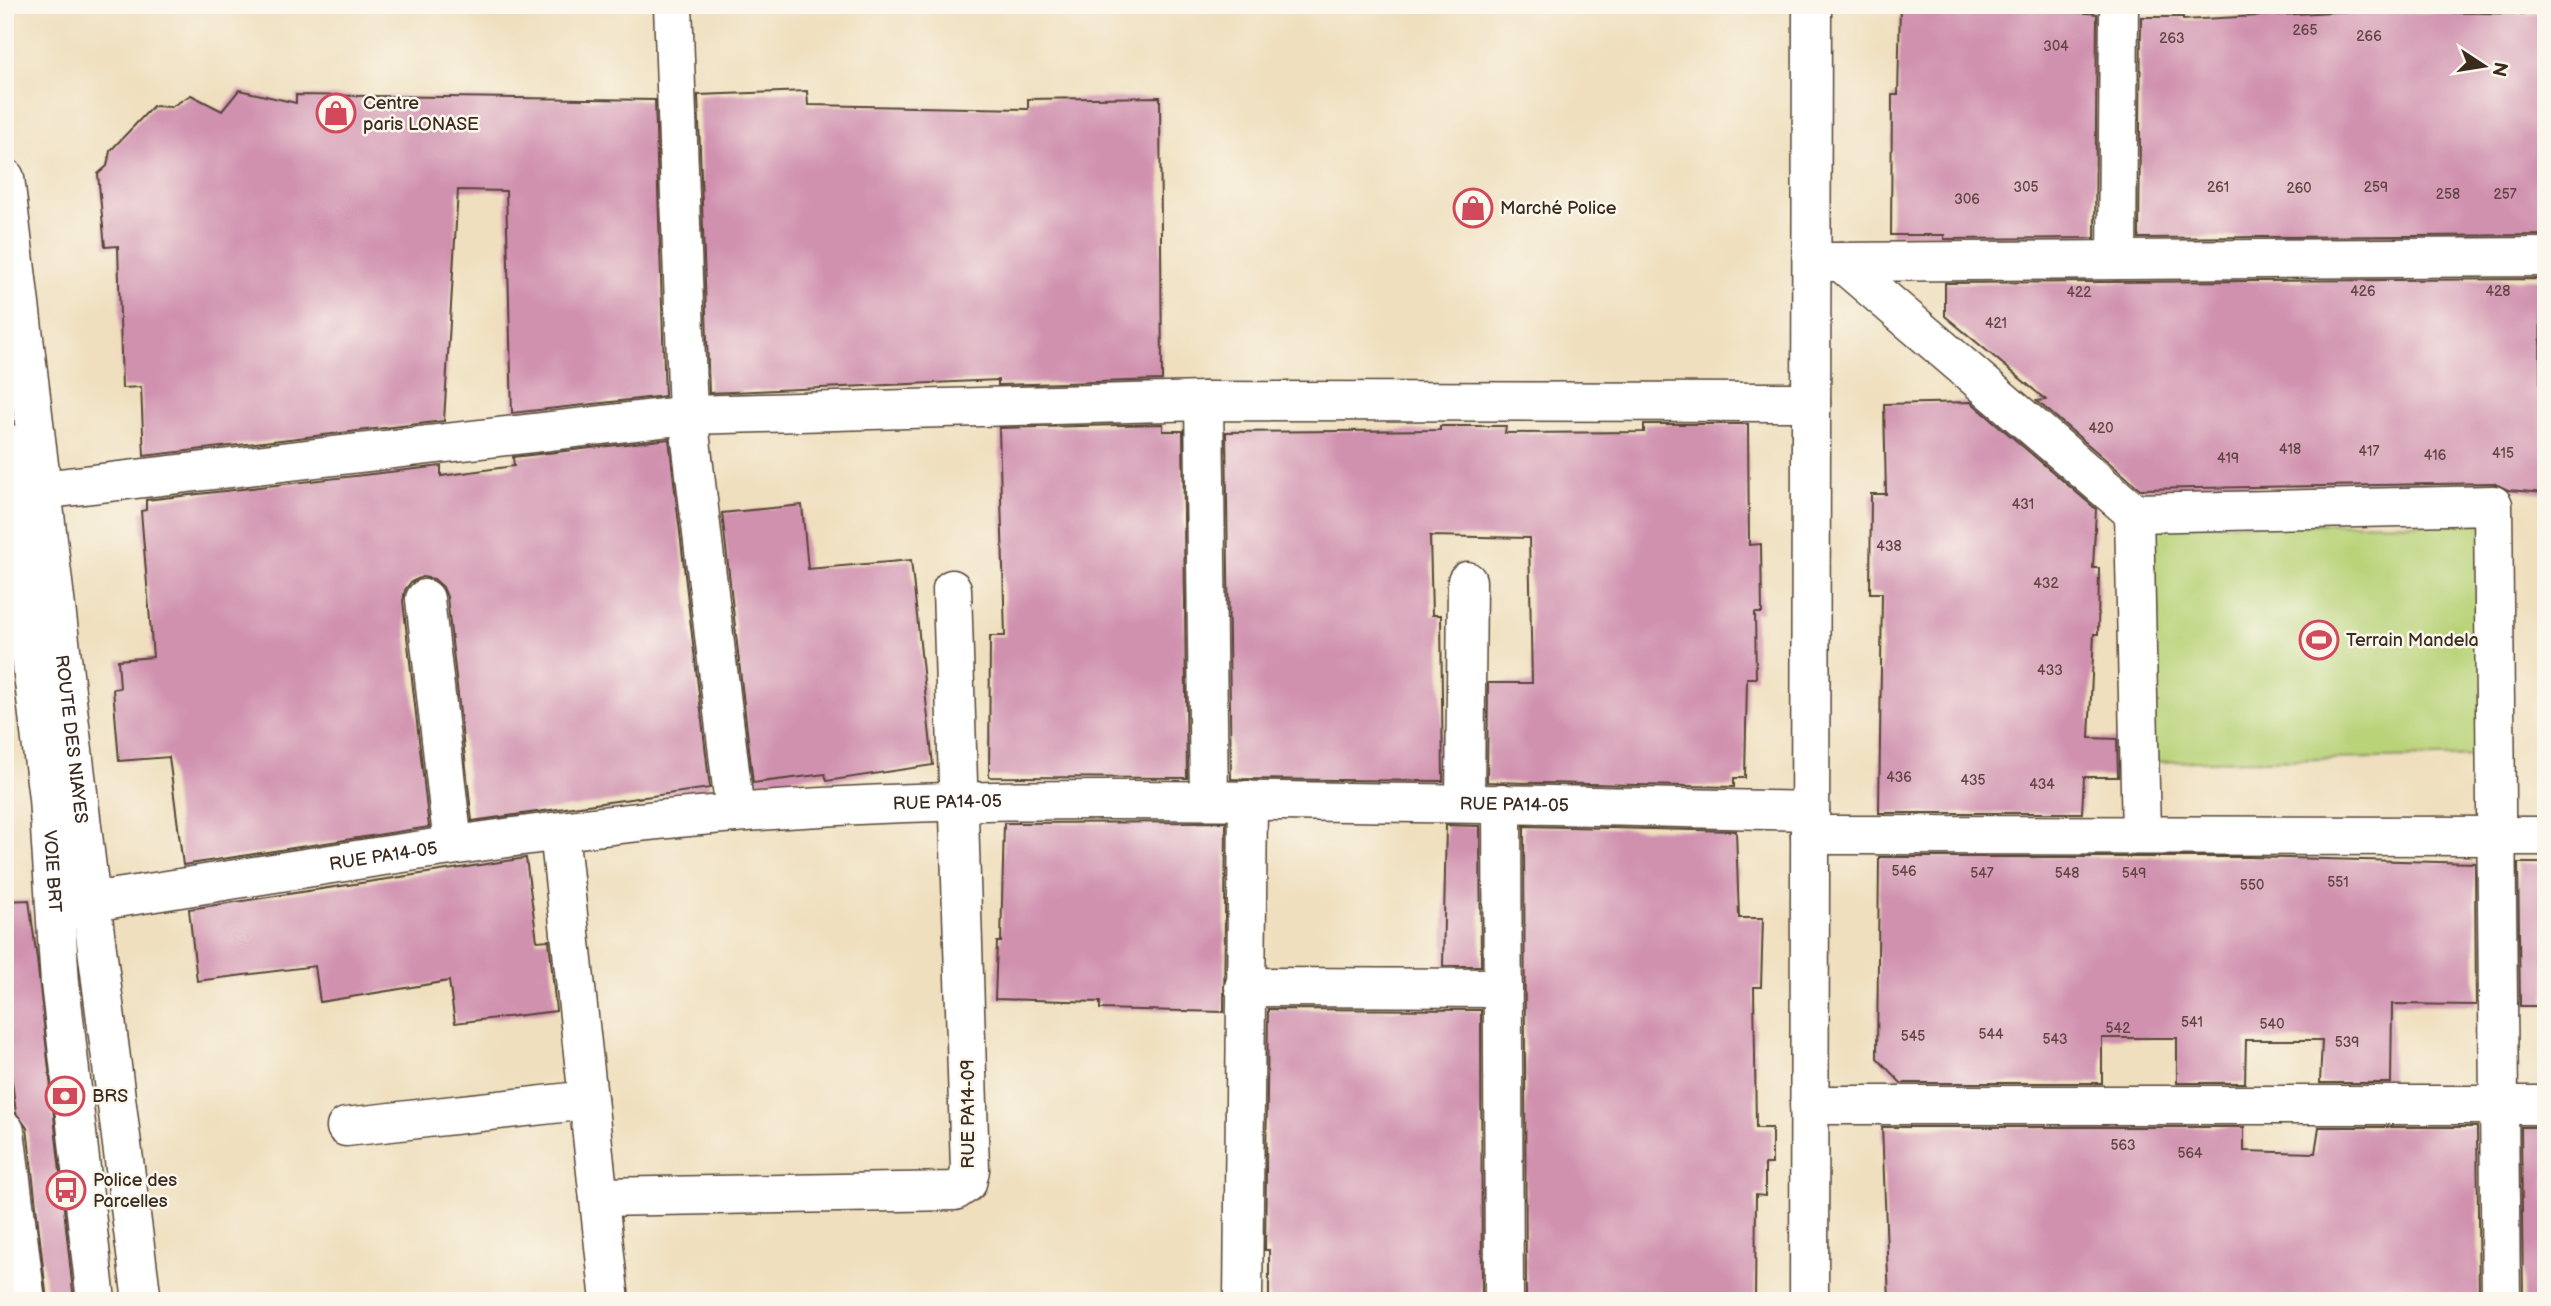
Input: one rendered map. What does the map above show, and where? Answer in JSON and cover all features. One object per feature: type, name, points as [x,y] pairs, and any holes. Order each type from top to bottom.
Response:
[{"type":"street","points":[[673,5],[688,415],[735,813]]},
{"type":"street","points":[[1809,1301],[1811,402],[1826,262],[1812,5]]},
{"type":"street","points":[[2117,260],[2119,5]]},
{"type":"street","name":"ROUTE DES NIAYES","points":[[5,178],[90,902],[142,1301]]},
{"type":"street","points":[[1826,262],[2546,257]]},
{"type":"street","points":[[1826,262],[2134,513],[2493,505],[2501,1301]]},
{"type":"street","points":[[1204,401],[1209,800]]},
{"type":"street","points":[[41,490],[688,415],[1204,401],[1811,402]]},
{"type":"street","name":"VOIE BRT","points":[[5,442],[48,798],[60,983],[96,1301]]},
{"type":"street","points":[[2134,513],[2141,835]]},
{"type":"street","points":[[1465,803],[1467,580]]},
{"type":"street","points":[[952,589],[961,800]]},
{"type":"street","points":[[425,599],[453,845]]},
{"type":"street","name":"RUE PA14-05","points":[[90,902],[453,845],[559,832],[735,813],[961,800],[1502,803],[1810,823],[2141,835],[2546,836]]},
{"type":"street","name":"RUE PA14-09","points":[[599,1197],[955,1191],[967,1183],[970,1170],[961,800]]},
{"type":"street","points":[[1243,1301],[1244,987],[1248,800]]},
{"type":"street","points":[[1502,803],[1504,1301]]},
{"type":"street","points":[[559,832],[610,1301]]},
{"type":"street","points":[[1244,987],[1503,988]]},
{"type":"street","points":[[346,1127],[587,1100]]},
{"type":"street","points":[[1809,1105],[2546,1105]]},
{"type":"street","points":[[5,1132],[26,1301]]},
{"type":"green space","name":"Terrain Mandela","points":[[2492,523],[2493,756],[2147,762],[2144,524]]},
{"type":"building","points":[[1900,5],[2004,5],[2097,14],[2095,238],[1944,239],[1944,235],[1891,235],[1892,95],[1898,95]]},
{"type":"building","points":[[2352,11],[2546,14],[2546,235],[2139,238],[2141,17],[2183,17],[2183,20]]},
{"type":"building","points":[[239,90],[296,103],[296,95],[655,100],[665,396],[512,413],[506,191],[458,190],[444,421],[144,456],[141,387],[122,388],[118,246],[105,247],[98,174],[107,166],[110,151],[153,106],[171,107],[191,95],[222,111]]},
{"type":"building","points":[[807,91],[808,105],[1028,109],[1028,99],[1160,97],[1162,380],[998,385],[998,380],[709,393],[698,95]]},
{"type":"building","points":[[2541,279],[2540,395],[2546,395],[2546,493],[2508,490],[2493,483],[2140,489],[2037,401],[2046,400],[1945,316],[1945,283]]},
{"type":"building","points":[[1971,402],[2096,509],[2093,568],[2099,568],[2098,634],[2094,634],[2089,738],[2117,739],[2118,777],[2084,777],[2082,813],[1879,813],[1882,593],[1870,593],[1871,494],[1886,494],[1884,404]]},
{"type":"building","points":[[1163,424],[1163,431],[1183,431],[1187,778],[989,777],[990,636],[1005,636],[999,428]]},
{"type":"building","points":[[1644,424],[1748,424],[1749,545],[1761,544],[1762,613],[1755,613],[1756,678],[1747,678],[1745,778],[1734,778],[1734,787],[1487,782],[1488,683],[1532,683],[1529,538],[1430,536],[1432,615],[1441,615],[1443,781],[1231,779],[1226,432],[1440,430],[1440,426],[1506,426],[1505,433],[1644,432]]},
{"type":"building","points":[[669,439],[710,788],[472,821],[447,597],[443,587],[434,579],[422,577],[411,582],[405,590],[403,601],[429,827],[183,865],[169,757],[119,761],[113,689],[120,688],[118,660],[153,657],[141,511],[146,510],[146,500],[441,466],[441,476],[514,466],[513,457]]},
{"type":"building","points":[[802,505],[808,569],[911,560],[933,765],[827,781],[825,774],[753,783],[722,513]]},
{"type":"building","points":[[1226,822],[1224,1012],[1100,1009],[1100,1002],[995,999],[997,942],[1001,942],[1004,823]]},
{"type":"building","points":[[1446,825],[1480,826],[1481,966],[1443,966]]},
{"type":"building","points":[[1524,826],[1736,831],[1739,918],[1763,918],[1761,987],[1754,987],[1756,1128],[1772,1128],[1772,1164],[1765,1164],[1765,1196],[1756,1195],[1755,1301],[1526,1301]]},
{"type":"building","points":[[1879,857],[2249,857],[2475,863],[2476,1005],[2392,1004],[2391,1083],[2320,1083],[2322,1040],[2246,1040],[2245,1083],[2177,1083],[2177,1038],[2102,1038],[2102,1083],[1901,1083],[1877,1058]]},
{"type":"building","points":[[526,858],[537,941],[549,940],[556,1011],[455,1023],[449,981],[320,1002],[315,966],[197,981],[189,909]]},
{"type":"building","points":[[2518,863],[2546,863],[2546,1006],[2520,1006]]},
{"type":"building","points":[[29,900],[74,1301],[47,1301],[27,1128],[16,1113],[5,1028],[5,901]]},
{"type":"building","points":[[1268,1009],[1481,1010],[1482,1301],[1269,1301],[1269,1250],[1265,1250]]},
{"type":"building","points":[[1882,1127],[2244,1127],[2244,1151],[2315,1153],[2319,1127],[2477,1127],[2479,1301],[1889,1301]]},
{"type":"building","points":[[2521,1127],[2546,1127],[2546,1301],[2523,1301]]},
{"type":"place","name":"Centre paris LONASE","points":[[336,113]]},
{"type":"place","name":"Marché Police","points":[[1473,208]]},
{"type":"place","name":"Terrain Mandela","points":[[2319,640]]},
{"type":"place","name":"BRS","points":[[65,1096]]},
{"type":"place","name":"Police des Parcelles","points":[[66,1190]]}]
